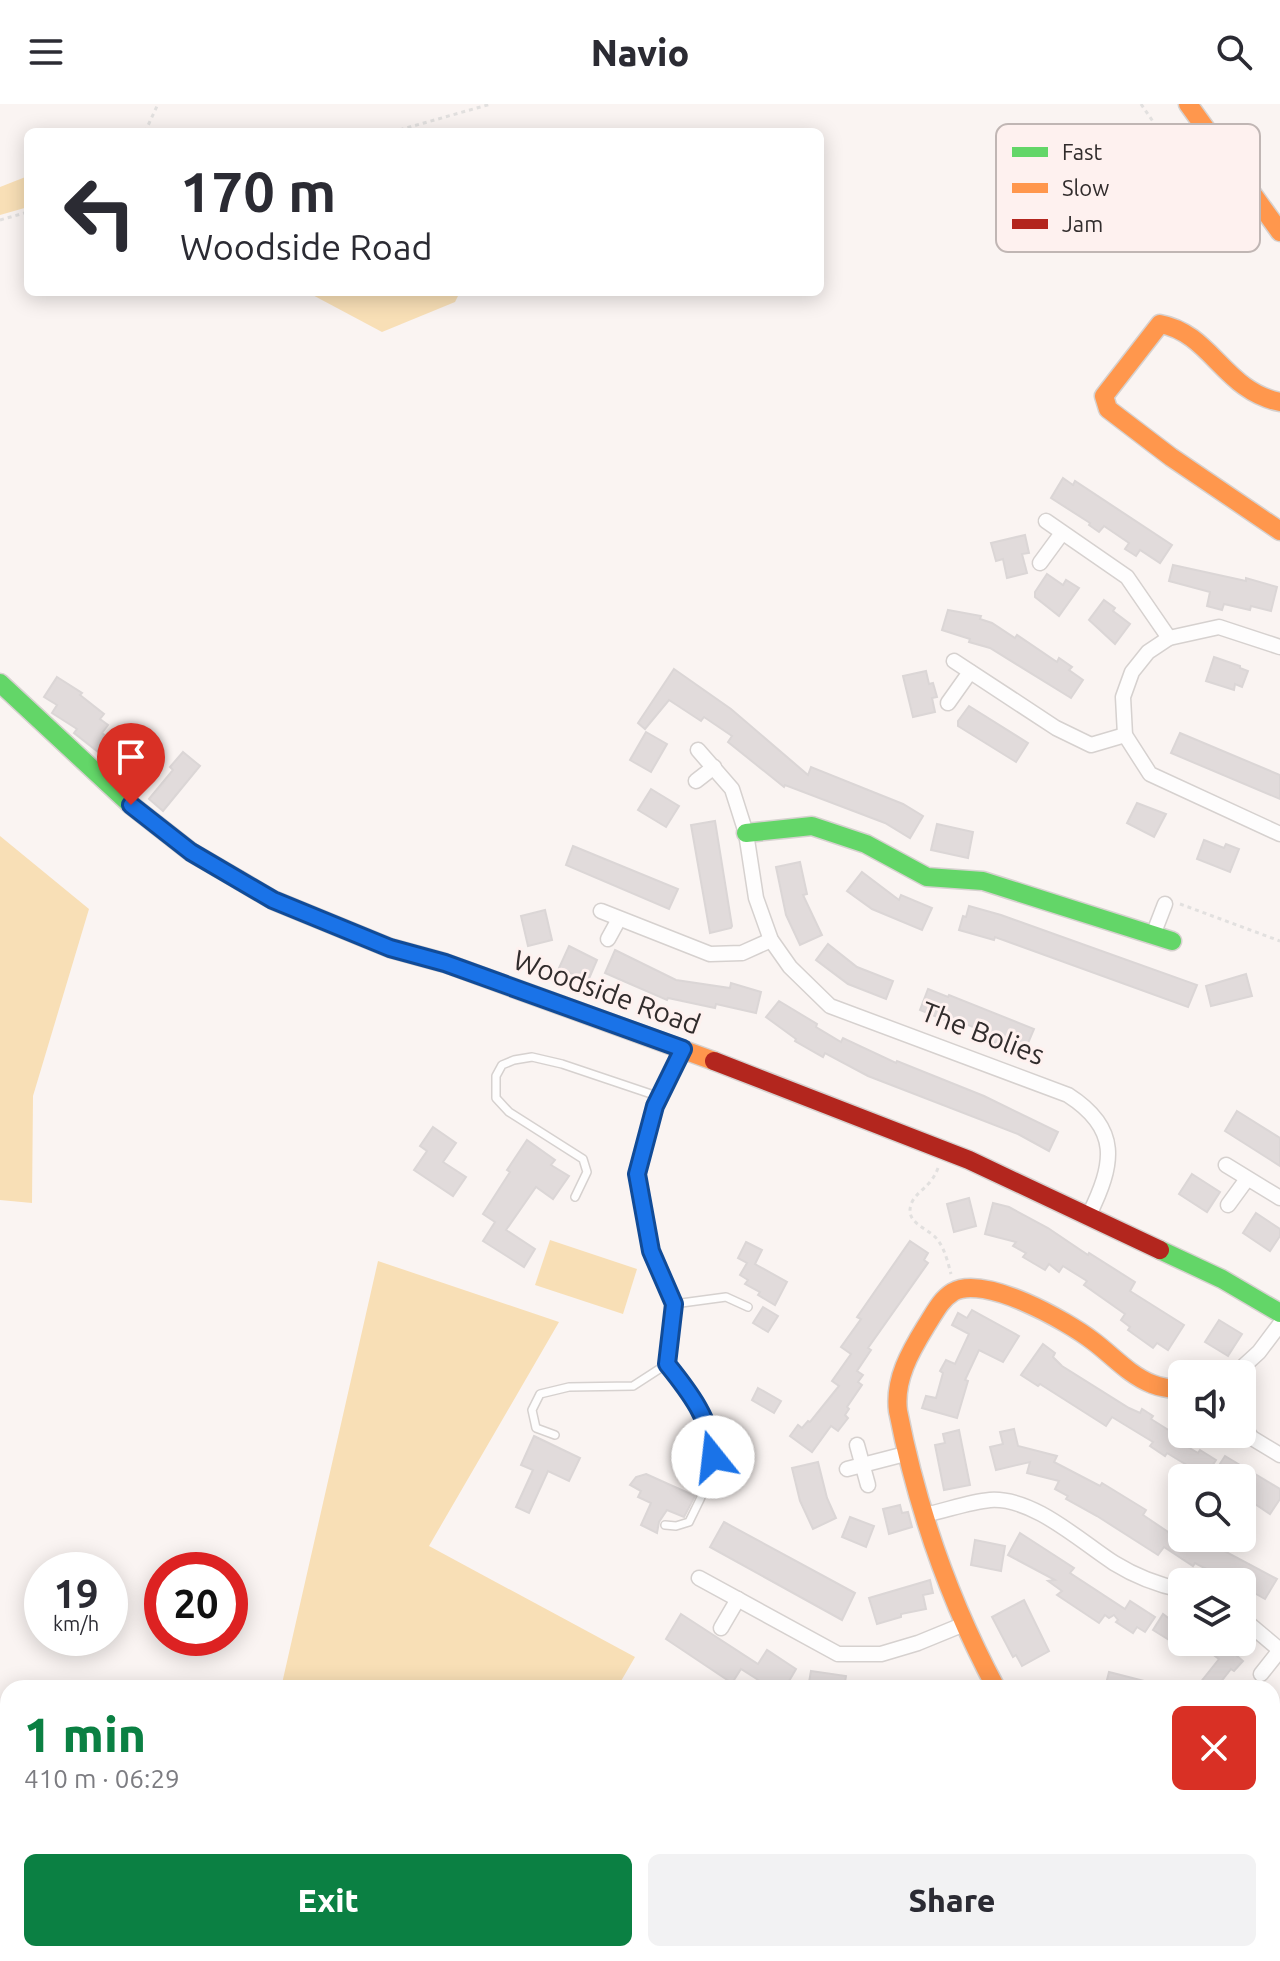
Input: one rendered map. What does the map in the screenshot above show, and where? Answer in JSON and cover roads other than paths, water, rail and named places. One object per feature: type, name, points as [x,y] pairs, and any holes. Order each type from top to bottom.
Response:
[{"type":"main road","points":[[1260,206],[1280,232]]},
{"type":"main road","points":[[1280,402],[1257,396],[1221,369],[1183,329],[1170,323],[1160,324],[1104,396],[1108,409],[1280,531]]},
{"type":"main road","name":"Woodside Road","points":[[0,683],[131,805],[191,852],[273,900],[390,948],[445,963],[683,1049],[944,1150],[1222,1279],[1280,1313]]},
{"type":"main road","points":[[746,833],[812,826],[866,844],[927,877],[983,881],[1172,941]]},
{"type":"main road","points":[[992,1680],[962,1625],[946,1586],[909,1453],[897,1393],[914,1345],[945,1295],[956,1289],[980,1288],[1079,1330],[1146,1382],[1168,1390]]},
{"type":"street","points":[[1176,104],[1192,111]]},
{"type":"street","points":[[1046,521],[1127,577],[1169,638]]},
{"type":"street","points":[[1040,563],[1062,533]]},
{"type":"street","points":[[1280,647],[1219,627],[1169,638],[1148,652],[1132,672],[1123,697],[1125,735],[1150,774],[1280,834]]},
{"type":"street","points":[[954,661],[1056,728],[1091,745],[1125,735]]},
{"type":"street","points":[[948,703],[970,672]]},
{"type":"street","name":"The Bolies","points":[[698,750],[732,789],[746,833],[756,898],[771,940],[790,967],[830,1006],[1068,1095],[1084,1106],[1097,1119],[1107,1136],[1108,1165],[1089,1215]]},
{"type":"street","points":[[696,781],[714,767]]},
{"type":"street","points":[[1153,935],[1165,904]]},
{"type":"street","points":[[601,911],[710,954],[742,953],[771,940]]},
{"type":"street","points":[[608,939],[619,919]]},
{"type":"street","points":[[667,1364],[674,1304],[651,1251],[637,1174],[660,1097],[683,1049]]},
{"type":"street","points":[[1226,1165],[1280,1198]]},
{"type":"street","points":[[1228,1205],[1247,1179]]},
{"type":"street","points":[[1250,1360],[1280,1324]]},
{"type":"street","points":[[1256,1440],[1280,1455]]},
{"type":"street","points":[[857,1445],[868,1485]]},
{"type":"street","points":[[847,1469],[909,1453]]},
{"type":"street","points":[[924,1515],[991,1500],[1021,1505],[1070,1530],[1116,1564],[1155,1584],[1168,1587]]},
{"type":"street","points":[[699,1578],[838,1654],[881,1654],[962,1625]]},
{"type":"street","points":[[721,1628],[738,1599]]},
{"type":"street","points":[[1256,1630],[1280,1650],[1261,1674]]},
{"type":"lane","points":[[575,1197],[587,1172],[583,1159],[509,1112],[496,1098],[496,1076],[502,1065],[532,1057],[660,1097]]},
{"type":"lane","points":[[674,1304],[726,1297],[748,1307]]},
{"type":"lane","points":[[555,1435],[536,1428],[532,1410],[540,1394],[569,1387],[633,1386],[667,1364],[687,1388],[713,1439],[713,1457],[689,1522],[665,1525]]}]
